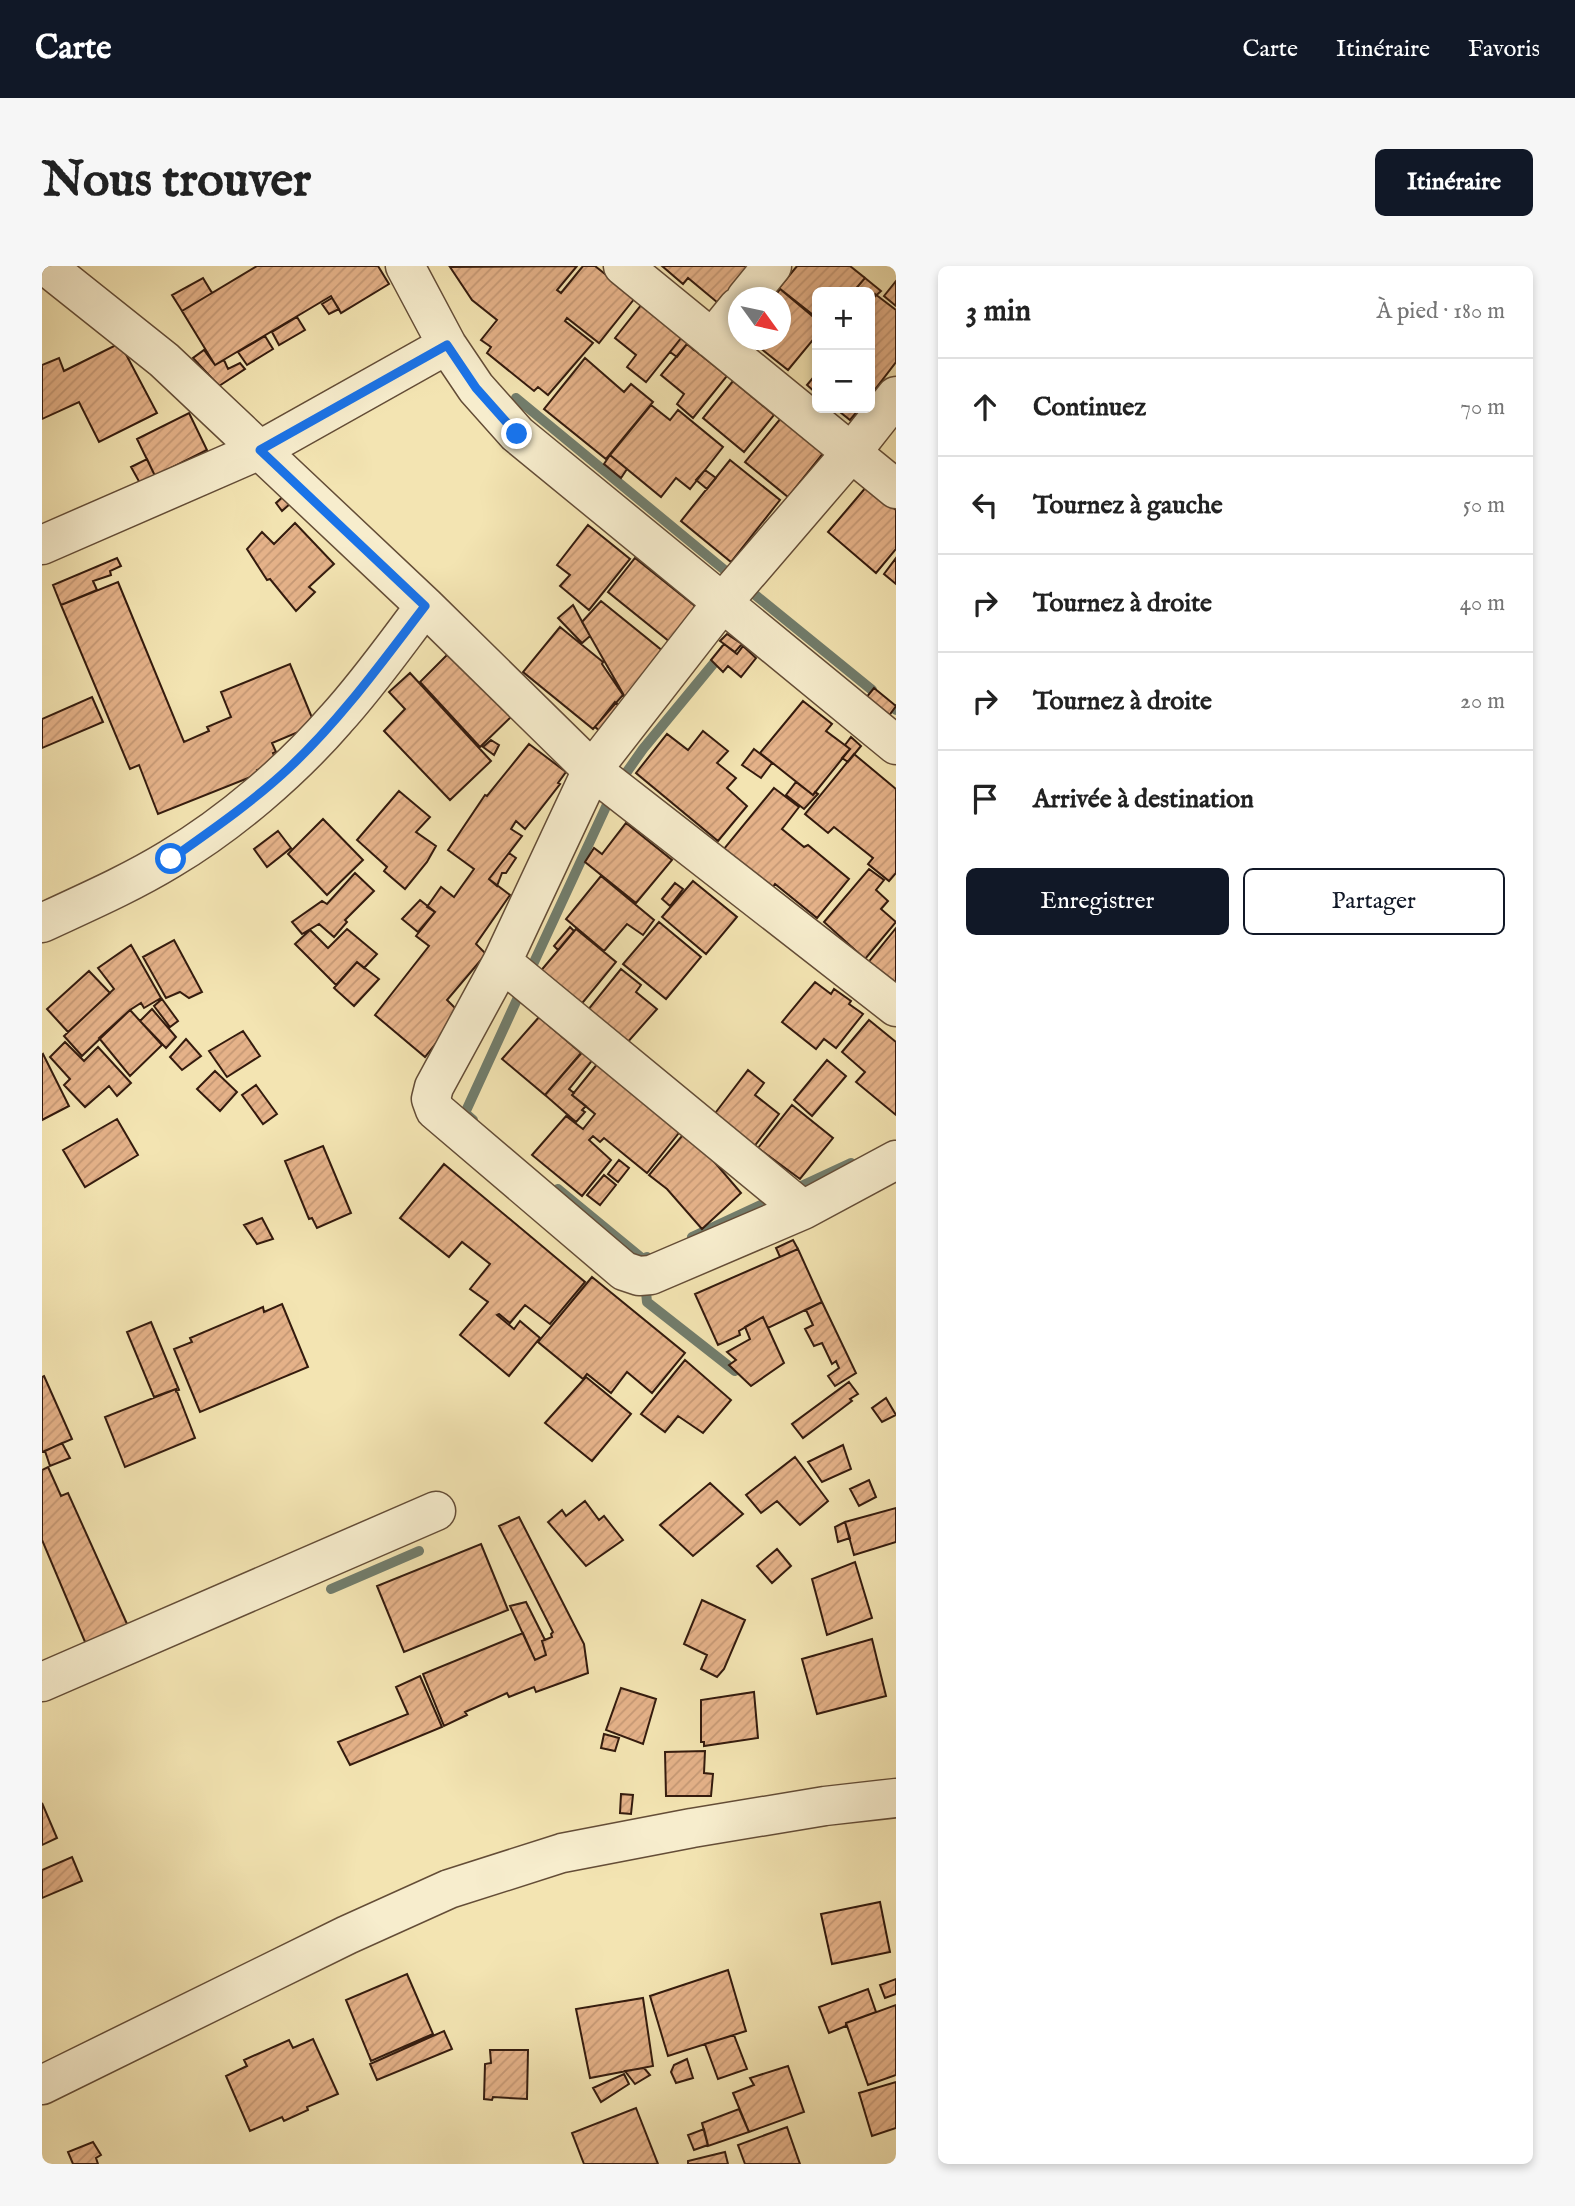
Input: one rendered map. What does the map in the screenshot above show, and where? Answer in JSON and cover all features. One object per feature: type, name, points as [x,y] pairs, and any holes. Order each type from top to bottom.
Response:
[{"type":"street","points":[[46,266],[164,360],[425,606],[592,770],[896,1007]]},
{"type":"street","points":[[405,266],[447,345],[476,388],[517,434],[896,745]]},
{"type":"street","points":[[623,266],[896,489]]},
{"type":"street","points":[[755,287],[772,266]]},
{"type":"street","points":[[712,340],[728,320]]},
{"type":"street","points":[[42,545],[260,450],[447,345]]},
{"type":"street","points":[[896,397],[722,603],[592,770],[502,962],[430,1099],[435,1110],[624,1271],[639,1276],[651,1275],[803,1210],[896,1160]]},
{"type":"street","points":[[42,923],[171,859],[220,825],[290,768],[336,719],[425,606]]},
{"type":"street","points":[[502,962],[803,1210]]},
{"type":"street","points":[[42,1682],[436,1511]]},
{"type":"street","points":[[42,2085],[347,1934],[449,1889],[562,1853],[772,1815],[896,1798]]},
{"type":"building","points":[[257,266],[378,266],[389,284],[341,313],[331,296],[215,365],[182,311]]},
{"type":"building","points":[[577,266],[557,290],[561,293],[583,266],[595,266],[635,298],[599,343],[567,318],[565,321],[593,343],[548,395],[538,387],[534,391],[487,353],[491,347],[481,340],[497,320],[472,300],[450,267]]},
{"type":"building","points":[[662,266],[764,266],[744,287],[728,287],[728,304],[724,308],[688,278],[683,284]]},
{"type":"building","points":[[797,266],[850,266],[865,278],[857,287],[812,287],[812,314],[791,297],[791,287],[780,287]]},
{"type":"building","points":[[203,278],[212,293],[182,311],[172,295]]},
{"type":"building","points":[[865,278],[881,291],[875,296],[875,287],[857,287]]},
{"type":"building","points":[[896,281],[896,306],[884,296]]},
{"type":"building","points":[[875,294],[896,310],[896,362],[875,389]]},
{"type":"building","points":[[332,298],[339,309],[329,314],[322,304]]},
{"type":"building","points":[[791,298],[812,316],[812,341],[788,370],[763,350],[791,350]]},
{"type":"building","points":[[642,304],[682,337],[646,382],[627,367],[636,355],[615,338]]},
{"type":"building","points":[[297,317],[305,330],[279,345],[272,332]]},
{"type":"building","points":[[686,332],[699,342],[694,350],[687,344],[677,357],[670,352]]},
{"type":"building","points":[[265,336],[273,349],[247,365],[238,352]]},
{"type":"building","points":[[120,343],[157,413],[99,442],[79,402],[42,419],[42,365],[59,358],[64,371]]},
{"type":"building","points":[[687,344],[727,376],[693,418],[677,404],[684,394],[661,375]]},
{"type":"building","points":[[204,350],[215,365],[224,360],[228,369],[240,363],[245,369],[219,386],[193,358]]},
{"type":"building","points":[[585,358],[624,392],[631,384],[653,402],[606,459],[544,409]]},
{"type":"building","points":[[733,381],[774,415],[744,452],[703,418]]},
{"type":"building","points":[[651,405],[670,420],[678,410],[723,447],[690,489],[676,478],[661,497],[610,455]]},
{"type":"building","points":[[189,413],[207,450],[155,476],[137,439]]},
{"type":"building","points":[[841,413],[856,413],[850,420]]},
{"type":"building","points":[[781,418],[824,452],[788,497],[745,462]]},
{"type":"building","points":[[610,455],[627,469],[621,478],[604,464]]},
{"type":"building","points":[[147,459],[156,478],[141,485],[131,467]]},
{"type":"building","points":[[730,460],[780,500],[731,562],[681,521]]},
{"type":"building","points":[[705,470],[716,478],[707,489],[696,480]]},
{"type":"building","points":[[867,486],[896,510],[896,549],[876,573],[828,532]]},
{"type":"building","points":[[286,494],[292,502],[282,511],[276,503]]},
{"type":"building","points":[[295,523],[334,564],[309,587],[315,592],[296,611],[270,579],[267,580],[247,549],[262,532],[274,544]]},
{"type":"building","points":[[588,525],[630,559],[589,610],[560,586],[570,575],[557,565]]},
{"type":"building","points":[[117,558],[121,566],[110,571],[111,575],[93,581],[97,590],[61,605],[53,585]]},
{"type":"building","points":[[635,558],[695,606],[670,642],[608,592]]},
{"type":"building","points":[[896,558],[896,584],[884,574]]},
{"type":"building","points":[[118,582],[184,742],[209,731],[207,727],[231,717],[221,692],[290,664],[315,725],[272,743],[277,762],[257,770],[258,774],[158,814],[139,765],[130,769],[61,605]]},
{"type":"building","points":[[601,601],[664,652],[626,699],[582,622]]},
{"type":"building","points":[[573,605],[590,636],[582,643],[558,618]]},
{"type":"building","points":[[560,627],[603,662],[623,695],[593,729],[523,672]]},
{"type":"building","points":[[727,634],[742,644],[735,652],[720,641]]},
{"type":"building","points":[[724,644],[737,654],[743,646],[756,658],[741,677],[728,666],[723,672],[711,660]]},
{"type":"building","points":[[452,650],[513,715],[480,747],[420,682]]},
{"type":"building","points":[[410,673],[491,761],[450,800],[384,731],[405,709],[389,692]]},
{"type":"building","points":[[874,688],[896,706],[888,717],[865,699]]},
{"type":"building","points":[[92,697],[103,722],[42,748],[42,719]]},
{"type":"building","points":[[803,701],[832,724],[826,731],[850,749],[813,795],[760,753]]},
{"type":"building","points":[[615,702],[620,706],[600,731],[595,727]]},
{"type":"building","points":[[703,731],[728,751],[717,763],[736,778],[727,788],[747,806],[718,841],[636,773],[667,734],[688,750]]},
{"type":"building","points":[[851,737],[861,746],[848,762],[842,758],[850,749],[845,745]]},
{"type":"building","points":[[491,740],[499,745],[494,755],[483,747]]},
{"type":"building","points":[[529,744],[566,772],[558,783],[560,784],[525,829],[516,821],[511,829],[522,836],[489,879],[510,895],[476,944],[486,954],[447,1000],[456,1009],[456,1018],[425,1057],[375,1015],[429,946],[416,936],[435,912],[427,907],[441,887],[454,897],[474,869],[448,850],[485,795],[487,796]]},
{"type":"building","points":[[754,749],[772,763],[761,778],[742,765]]},
{"type":"building","points":[[854,754],[896,789],[896,873],[889,881],[868,864],[873,858],[834,827],[828,833],[805,814]]},
{"type":"building","points":[[796,782],[813,795],[815,792],[818,794],[804,809],[786,795]]},
{"type":"building","points":[[774,788],[799,807],[782,829],[804,847],[808,845],[849,879],[817,918],[775,884],[771,890],[723,850]]},
{"type":"building","points":[[399,791],[430,817],[416,832],[436,846],[405,889],[384,871],[387,867],[357,840]]},
{"type":"building","points":[[323,819],[363,860],[327,895],[288,854]]},
{"type":"building","points":[[626,823],[672,860],[636,903],[585,862],[594,848],[602,854]]},
{"type":"building","points":[[278,831],[291,848],[267,867],[254,849]]},
{"type":"building","points":[[509,853],[516,858],[506,873],[502,873],[497,886],[489,879]]},
{"type":"building","points":[[869,869],[884,880],[876,890],[888,901],[881,909],[896,922],[865,959],[824,922]]},
{"type":"building","points":[[355,873],[374,891],[345,920],[347,922],[334,937],[319,924],[302,934],[292,922],[322,901],[327,904]]},
{"type":"building","points":[[601,876],[654,920],[643,935],[627,924],[604,951],[566,919]]},
{"type":"building","points":[[693,881],[737,917],[706,954],[662,917]]},
{"type":"building","points":[[675,883],[683,889],[670,906],[662,899]]},
{"type":"building","points":[[420,900],[435,912],[418,932],[402,919]]},
{"type":"building","points":[[659,922],[701,957],[666,999],[623,964]]},
{"type":"building","points":[[570,927],[574,931],[558,950],[554,946]]},
{"type":"building","points":[[896,928],[896,990],[866,965]]},
{"type":"building","points":[[347,929],[377,954],[364,968],[357,962],[336,985],[295,944],[310,930],[328,948]]},
{"type":"building","points":[[576,929],[616,962],[579,1007],[539,973]]},
{"type":"building","points":[[174,940],[202,992],[189,998],[180,992],[166,998],[143,957]]},
{"type":"building","points":[[131,945],[161,998],[144,1008],[141,1003],[130,1010],[82,1056],[64,1036],[114,989],[98,968]]},
{"type":"building","points":[[357,962],[379,979],[354,1006],[334,988]]},
{"type":"building","points":[[621,969],[641,985],[636,992],[657,1009],[626,1044],[587,1011]]},
{"type":"building","points":[[89,971],[110,993],[68,1032],[47,1009]]},
{"type":"building","points":[[815,982],[831,994],[834,989],[863,1014],[836,1048],[824,1039],[816,1049],[782,1022]]},
{"type":"building","points":[[162,999],[178,1021],[170,1027],[154,1006]]},
{"type":"building","points":[[152,1009],[176,1037],[166,1048],[140,1021]]},
{"type":"building","points":[[130,1010],[162,1045],[130,1076],[99,1038]]},
{"type":"building","points":[[539,1017],[581,1053],[545,1095],[502,1059]]},
{"type":"building","points":[[869,1020],[896,1042],[896,1115],[856,1082],[865,1072],[842,1052]]},
{"type":"building","points":[[243,1031],[260,1056],[227,1077],[209,1051]]},
{"type":"building","points":[[186,1039],[201,1056],[182,1070],[170,1057]]},
{"type":"building","points":[[65,1042],[84,1061],[98,1047],[131,1083],[117,1096],[109,1086],[85,1107],[64,1085],[70,1079],[50,1057]]},
{"type":"building","points":[[585,1049],[595,1057],[569,1089],[574,1093],[572,1095],[586,1106],[582,1110],[585,1112],[576,1122],[545,1095]]},
{"type":"building","points":[[42,1055],[69,1106],[42,1120]]},
{"type":"building","points":[[827,1060],[846,1076],[812,1116],[794,1100]]},
{"type":"building","points":[[598,1063],[682,1129],[647,1173],[604,1138],[600,1142],[593,1136],[589,1140],[611,1160],[582,1196],[532,1155],[566,1116],[583,1129],[595,1114],[572,1095]]},
{"type":"building","points":[[748,1070],[764,1083],[755,1095],[779,1114],[753,1148],[713,1116]]},
{"type":"building","points":[[215,1071],[237,1092],[220,1111],[197,1089]]},
{"type":"building","points":[[256,1085],[277,1114],[263,1124],[242,1095]]},
{"type":"building","points":[[792,1105],[833,1138],[800,1179],[758,1148]]},
{"type":"building","points":[[117,1119],[138,1155],[85,1187],[63,1150]]},
{"type":"building","points":[[687,1130],[741,1193],[702,1229],[667,1189],[649,1175]]},
{"type":"building","points":[[323,1146],[351,1213],[317,1228],[312,1218],[309,1219],[285,1161]]},
{"type":"building","points":[[619,1160],[629,1168],[618,1182],[608,1174]]},
{"type":"building","points":[[444,1164],[585,1282],[550,1324],[525,1305],[510,1323],[497,1315],[514,1329],[520,1321],[540,1338],[509,1376],[460,1335],[488,1302],[470,1289],[490,1264],[462,1242],[449,1257],[400,1218]]},
{"type":"building","points":[[604,1175],[616,1185],[600,1205],[587,1195]]},
{"type":"building","points":[[262,1218],[273,1239],[257,1244],[244,1225]]},
{"type":"building","points":[[793,1240],[798,1249],[780,1257],[776,1248]]},
{"type":"building","points":[[798,1249],[822,1302],[768,1328],[763,1317],[739,1331],[740,1335],[718,1345],[695,1294]]},
{"type":"building","points":[[592,1277],[685,1353],[652,1393],[627,1372],[611,1393],[587,1374],[583,1379],[538,1342]]},
{"type":"building","points":[[822,1302],[856,1373],[835,1386],[828,1376],[839,1368],[836,1361],[832,1364],[822,1343],[814,1346],[805,1329],[813,1325],[806,1310]]},
{"type":"building","points":[[282,1304],[308,1367],[200,1412],[174,1349],[192,1342],[190,1338],[263,1307],[264,1312]]},
{"type":"building","points":[[763,1317],[784,1363],[751,1386],[729,1365],[736,1360],[727,1352],[750,1339],[745,1327]]},
{"type":"building","points":[[151,1322],[179,1390],[154,1397],[127,1332]]},
{"type":"building","points":[[685,1360],[731,1400],[703,1433],[678,1416],[665,1432],[641,1414]]},
{"type":"building","points":[[44,1376],[72,1439],[42,1452],[42,1377]]},
{"type":"building","points":[[586,1377],[631,1414],[592,1461],[545,1423]]},
{"type":"building","points":[[849,1382],[858,1394],[803,1438],[792,1424]]},
{"type":"building","points":[[176,1389],[195,1438],[125,1467],[105,1417]]},
{"type":"building","points":[[886,1398],[896,1415],[882,1422],[872,1408]]},
{"type":"building","points":[[62,1443],[70,1458],[50,1466],[45,1451]]},
{"type":"building","points":[[843,1445],[851,1469],[822,1482],[808,1462]]},
{"type":"building","points":[[795,1457],[828,1501],[800,1525],[777,1501],[761,1513],[746,1495]]},
{"type":"building","points":[[48,1467],[61,1496],[68,1493],[132,1635],[88,1649],[42,1540],[42,1470]]},
{"type":"building","points":[[869,1480],[876,1497],[859,1506],[850,1489]]},
{"type":"building","points":[[710,1483],[743,1514],[693,1556],[660,1525]]},
{"type":"building","points":[[585,1501],[599,1520],[604,1516],[623,1540],[586,1566],[548,1522],[562,1510],[566,1516]]},
{"type":"building","points":[[896,1508],[896,1542],[854,1555],[845,1522]]},
{"type":"building","points":[[519,1517],[584,1644],[588,1673],[536,1692],[534,1687],[509,1697],[507,1693],[465,1712],[467,1715],[444,1726],[423,1674],[523,1633],[535,1660],[546,1655],[542,1641],[552,1637],[553,1632],[499,1526]]},
{"type":"building","points":[[845,1522],[850,1538],[838,1542],[835,1527]]},
{"type":"building","points":[[481,1544],[508,1610],[404,1652],[377,1586]]},
{"type":"building","points":[[777,1549],[791,1566],[772,1583],[757,1566]]},
{"type":"building","points":[[855,1562],[872,1618],[827,1635],[812,1579]]},
{"type":"building","points":[[702,1600],[745,1620],[724,1669],[717,1677],[701,1669],[707,1655],[684,1644]]},
{"type":"building","points":[[526,1602],[545,1640],[542,1641],[546,1655],[535,1660],[510,1606]]},
{"type":"building","points":[[872,1639],[886,1696],[817,1714],[802,1659]]},
{"type":"building","points":[[420,1676],[442,1727],[350,1765],[338,1742],[408,1714],[396,1687]]},
{"type":"building","points":[[621,1688],[656,1699],[643,1744],[606,1730]]},
{"type":"building","points":[[754,1692],[758,1738],[704,1746],[704,1742],[701,1742],[701,1700]]},
{"type":"building","points":[[604,1734],[619,1738],[615,1751],[601,1748]]},
{"type":"building","points":[[705,1751],[704,1773],[713,1774],[711,1796],[666,1796],[665,1752]]},
{"type":"building","points":[[621,1794],[633,1795],[631,1814],[620,1813]]},
{"type":"building","points":[[42,1803],[57,1838],[42,1845]]},
{"type":"building","points":[[72,1857],[82,1881],[42,1898],[42,1870]]},
{"type":"building","points":[[880,1902],[890,1952],[832,1964],[821,1914]]},
{"type":"building","points":[[728,1970],[746,2031],[668,2056],[650,1996]]},
{"type":"building","points":[[407,1974],[433,2034],[371,2061],[346,2000]]},
{"type":"building","points":[[896,1979],[896,1994],[885,1998],[880,1985]]},
{"type":"building","points":[[868,1989],[876,2012],[846,2023],[846,2026],[829,2033],[819,2007]]},
{"type":"building","points":[[643,1998],[653,2066],[590,2078],[576,2009]]},
{"type":"building","points":[[896,2005],[896,2075],[868,2085],[846,2023]]},
{"type":"building","points":[[444,2031],[452,2049],[377,2080],[370,2064]]},
{"type":"building","points":[[734,2035],[747,2069],[718,2079],[705,2044]]},
{"type":"building","points":[[313,2039],[338,2094],[307,2107],[308,2110],[284,2121],[282,2117],[250,2131],[226,2076],[247,2066],[244,2060],[289,2040],[293,2048]]},
{"type":"building","points":[[490,2050],[528,2050],[527,2099],[484,2099],[485,2064],[491,2063]]},
{"type":"building","points":[[687,2059],[693,2078],[676,2083],[671,2072],[674,2065]]},
{"type":"building","points":[[788,2066],[804,2112],[749,2132],[733,2093],[754,2085],[750,2078]]},
{"type":"building","points":[[644,2068],[650,2075],[635,2084],[625,2071]]},
{"type":"building","points":[[624,2074],[629,2084],[601,2102],[593,2088]]},
{"type":"building","points":[[896,2082],[896,2128],[872,2136],[859,2093]]},
{"type":"building","points":[[636,2108],[658,2164],[584,2164],[572,2133]]},
{"type":"building","points":[[739,2109],[749,2132],[708,2146],[702,2123]]},
{"type":"building","points":[[787,2127],[800,2164],[745,2164],[738,2145]]},
{"type":"building","points":[[704,2129],[708,2145],[694,2150],[688,2135]]},
{"type":"building","points":[[93,2142],[101,2155],[96,2158],[98,2164],[73,2164],[68,2152]]},
{"type":"building","points":[[725,2152],[728,2164],[688,2164],[688,2161]]},
{"type":"waterway","points":[[516,398],[733,577]]},
{"type":"waterway","points":[[754,594],[872,690]]},
{"type":"waterway","points":[[619,783],[643,749],[714,663]]},
{"type":"waterway","points":[[529,973],[611,796]]},
{"type":"waterway","points":[[473,1120],[465,1113],[520,993]]},
{"type":"waterway","points":[[797,1188],[851,1163]]},
{"type":"waterway","points":[[558,1189],[643,1259],[647,1257]]},
{"type":"waterway","points":[[692,1237],[774,1199]]},
{"type":"waterway","points":[[646,1292],[647,1302],[735,1371]]},
{"type":"waterway","points":[[331,1589],[419,1551]]},
{"type":"route","points":[[171,859],[220,825],[290,768],[336,719],[425,606],[260,450],[447,345],[476,388],[517,434]]}]
